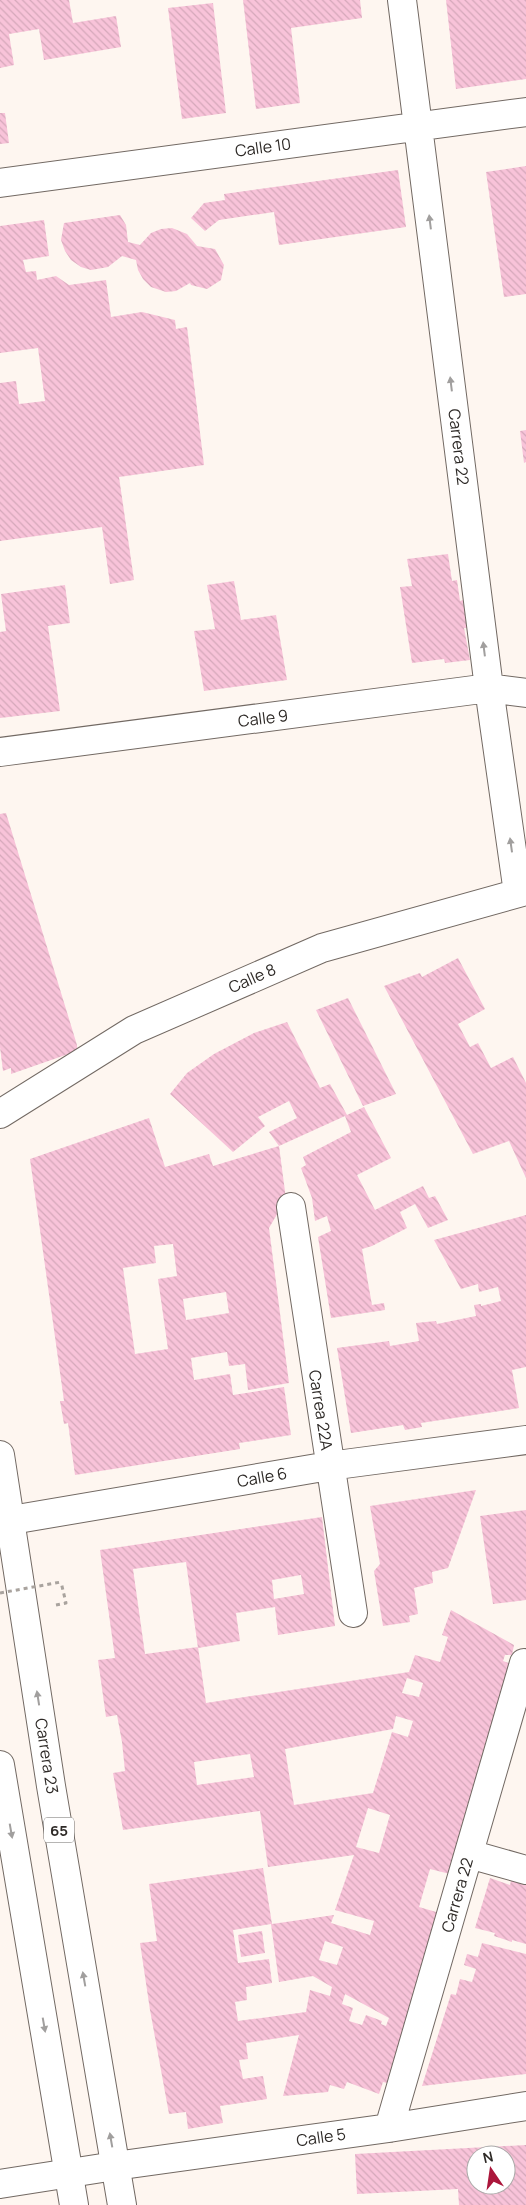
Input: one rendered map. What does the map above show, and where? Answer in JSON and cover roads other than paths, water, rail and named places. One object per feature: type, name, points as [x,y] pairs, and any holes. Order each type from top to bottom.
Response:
[{"type":"street","name":"Carrera 22","points":[[402,0],[489,688],[522,892]]},
{"type":"street","name":"Calle 10","points":[[0,182],[526,112]]},
{"type":"street","name":"Calle 9","points":[[0,752],[489,688],[526,693]]},
{"type":"street","name":"Calle 8","points":[[0,1114],[134,1030],[322,948],[522,892]]},
{"type":"street","name":"Carrea 22A","points":[[291,1207],[329,1466],[353,1613]]},
{"type":"street","name":"Calle 6","points":[[5,1522],[329,1466],[526,1440]]},
{"type":"street","name":"Carrera 23","points":[[0,1455],[5,1522],[122,2205]]},
{"type":"street","name":"Carrera 22","points":[[390,2128],[524,1663]]},
{"type":"street","points":[[0,1765],[74,2205]]},
{"type":"street","points":[[469,1854],[526,1870]]},
{"type":"street","name":"Calle 5","points":[[0,2184],[390,2128],[526,2106]]}]
